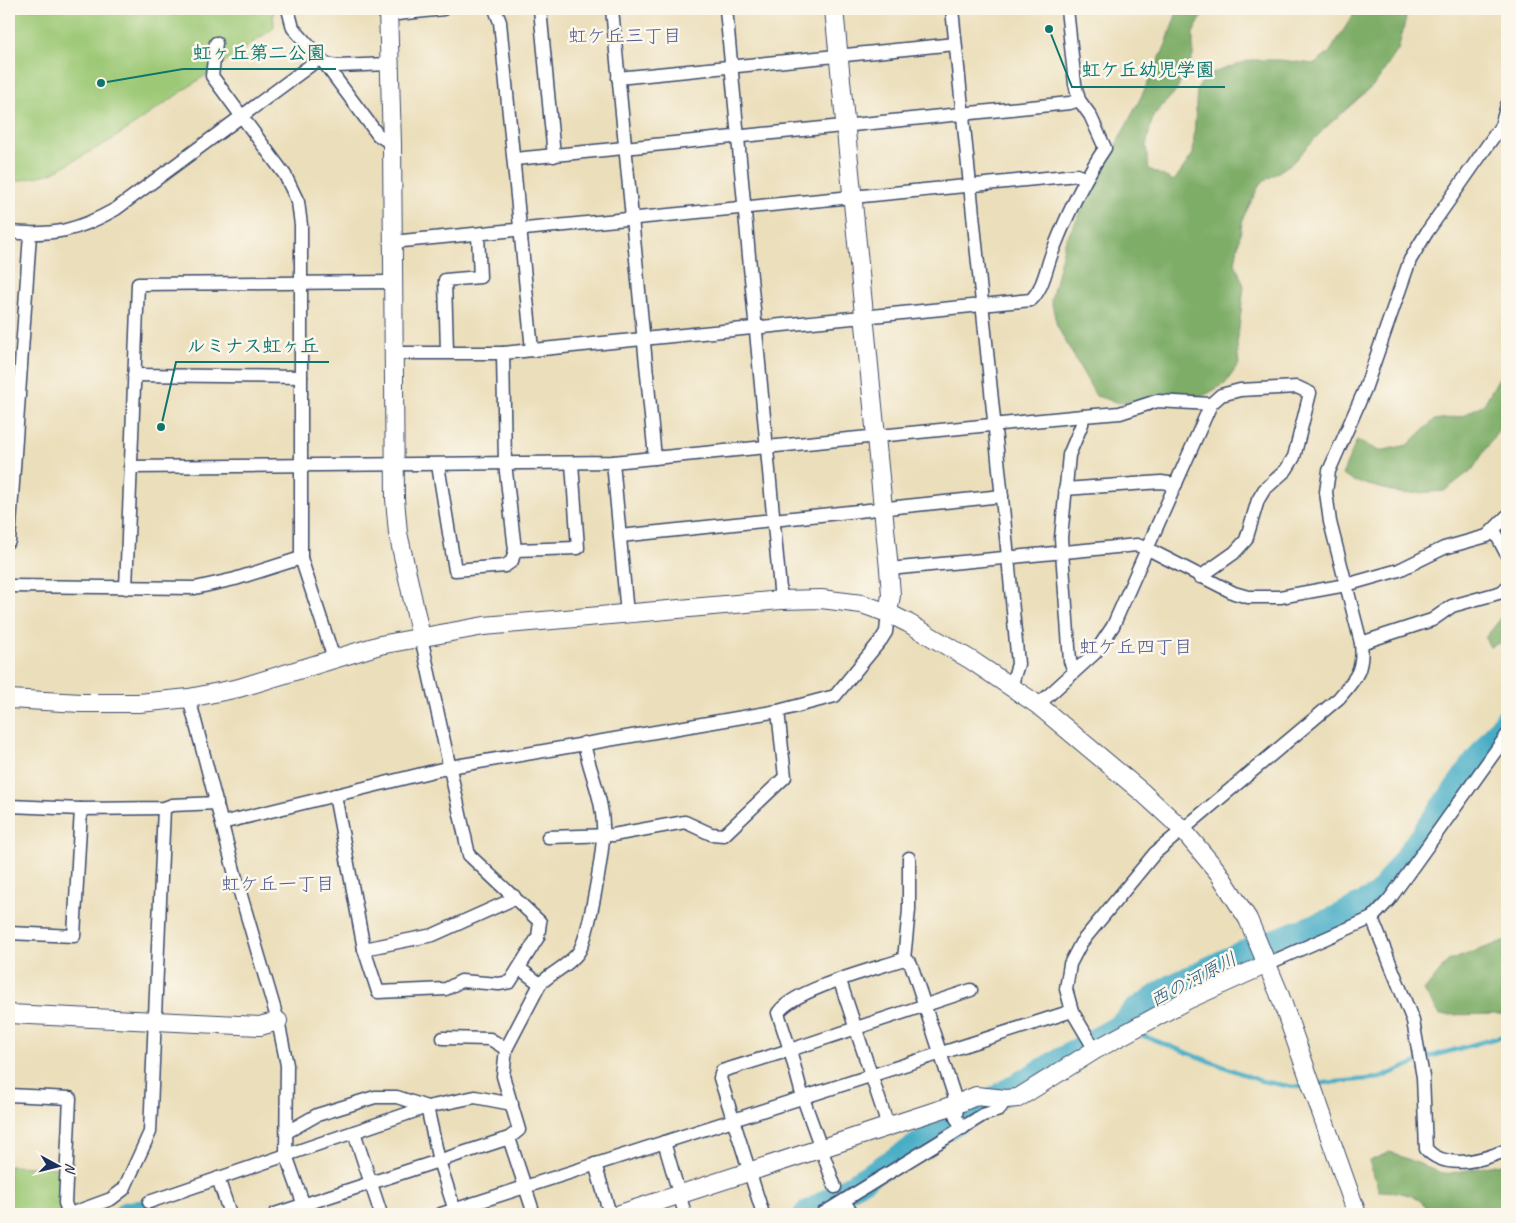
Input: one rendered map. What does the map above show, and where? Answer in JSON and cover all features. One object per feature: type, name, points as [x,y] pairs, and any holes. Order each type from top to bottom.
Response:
[{"type":"street","points":[[288,9],[293,28],[322,62],[378,135],[392,144]]},
{"type":"street","points":[[334,795],[364,949],[378,992],[446,989],[461,981],[499,984],[510,982],[538,937],[540,922],[469,855],[398,533],[388,12],[443,9]]},
{"type":"street","points":[[495,9],[500,22],[532,350]]},
{"type":"street","points":[[540,9],[554,156]]},
{"type":"street","points":[[612,9],[655,458]]},
{"type":"street","points":[[726,9],[781,600]]},
{"type":"street","points":[[222,823],[450,767],[778,711],[835,696],[886,632],[891,595],[889,569],[834,9]]},
{"type":"street","points":[[952,9],[1018,664],[1012,687]]},
{"type":"street","points":[[394,353],[532,350],[983,305],[1020,303],[1031,300],[1040,292],[1050,257],[1086,178],[1105,148],[1090,115],[1079,100],[1075,84],[1068,9]]},
{"type":"street","points":[[216,43],[212,76],[276,161],[298,202],[301,225],[301,558],[334,659]]},
{"type":"street","points":[[618,78],[731,65],[955,44]]},
{"type":"street","points":[[9,232],[30,234],[60,232],[90,224],[116,209],[242,117],[322,62],[337,66],[390,64]]},
{"type":"street","points":[[514,159],[845,127],[1070,103],[1079,100]]},
{"type":"street","points":[[1095,1050],[1072,1012],[1066,989],[1070,964],[1081,943],[1155,853],[1339,698],[1358,675],[1362,658],[1361,643],[1330,522],[1326,492],[1329,471],[1365,389],[1410,260],[1427,232],[1501,126],[1507,105]]},
{"type":"street","points":[[392,242],[520,231],[1077,175],[1086,178]]},
{"type":"street","points":[[9,541],[12,444],[30,234]]},
{"type":"street","points":[[447,352],[445,280],[480,278],[478,235]]},
{"type":"street","points":[[126,588],[138,284],[393,282]]},
{"type":"street","points":[[438,465],[455,570],[505,566],[512,561],[515,550],[505,462],[503,352]]},
{"type":"street","points":[[134,375],[301,377]]},
{"type":"street","points":[[1038,705],[1074,670],[1095,653],[1113,626],[1211,404],[1221,395],[1240,390],[1297,387],[1310,393],[1294,457],[1286,470],[1264,490],[1258,500],[1246,540],[1234,553],[1200,576]]},
{"type":"street","points":[[130,467],[613,462],[1120,413],[1157,401],[1211,404]]},
{"type":"street","points":[[1074,670],[1070,661],[1061,551],[1064,489],[1070,454],[1082,424],[1083,416]]},
{"type":"street","points":[[613,462],[627,614]]},
{"type":"street","points":[[515,550],[578,548],[572,463]]},
{"type":"street","points":[[1064,489],[1161,482],[1176,484]]},
{"type":"street","points":[[620,536],[1002,496]]},
{"type":"street","points":[[889,569],[1137,545],[1148,548],[1234,593],[1248,597],[1280,597],[1346,585],[1398,570],[1444,548],[1487,536],[1507,516]]},
{"type":"street","points":[[1494,530],[1507,555]]},
{"type":"street","points":[[9,586],[195,588],[235,579],[301,558]]},
{"type":"street","points":[[1361,643],[1432,620],[1452,606],[1502,592],[1507,587]]},
{"type":"street","points":[[9,699],[138,703],[189,698],[239,688],[334,659],[421,637],[484,626],[781,600],[821,599],[862,604],[888,612],[971,660],[1038,705],[1143,792],[1182,829],[1218,872],[1243,911],[1279,993],[1358,1214]]},
{"type":"street","points":[[189,698],[278,1022],[287,1065],[286,1155],[305,1210]]},
{"type":"street","points":[[548,837],[613,835],[685,822],[710,834],[724,835],[785,777],[778,711]]},
{"type":"street","points":[[822,1214],[844,1201],[959,1118],[976,1096],[1018,1098],[1095,1050],[1187,1000],[1372,918],[1388,900],[1507,735]]},
{"type":"street","points":[[275,1214],[305,1210],[370,1182],[509,1138],[519,1130],[503,1076],[506,1049],[540,984],[548,977],[565,968],[579,951],[585,936],[603,835],[600,800],[584,743]]},
{"type":"street","points":[[9,806],[81,809],[164,808],[172,805],[217,803]]},
{"type":"street","points":[[9,1095],[70,1098],[65,1203],[70,1214],[111,1199],[124,1189],[150,1132],[164,808]]},
{"type":"street","points":[[9,933],[74,936],[81,809]]},
{"type":"street","points":[[904,959],[909,910],[909,858]]},
{"type":"street","points":[[364,949],[433,935],[509,901],[514,896]]},
{"type":"street","points":[[1372,918],[1413,1020],[1422,1077],[1426,1149],[1433,1156],[1455,1162],[1491,1157],[1507,1150]]},
{"type":"street","points":[[835,1187],[803,1098],[778,1013],[783,1006],[803,993],[904,959]]},
{"type":"street","points":[[904,959],[911,964],[940,1052],[959,1118]]},
{"type":"street","points":[[520,968],[540,984]]},
{"type":"street","points":[[840,981],[888,1126]]},
{"type":"street","points":[[763,1214],[732,1120],[720,1078],[722,1071],[972,990]]},
{"type":"street","points":[[441,1214],[455,1212],[525,1187],[872,1074],[1072,1012]]},
{"type":"street","points":[[9,1014],[260,1026],[278,1022]]},
{"type":"street","points":[[443,1038],[490,1039],[506,1049]]},
{"type":"street","points":[[287,1132],[317,1115],[375,1097],[397,1097],[427,1108]]},
{"type":"street","points":[[149,1202],[427,1108],[475,1097],[512,1104]]},
{"type":"street","points":[[620,1214],[888,1126],[984,1115],[999,1110],[999,1098]]},
{"type":"street","points":[[427,1108],[439,1161],[455,1212]]},
{"type":"street","points":[[354,1132],[380,1214]]},
{"type":"street","points":[[509,1138],[534,1214]]},
{"type":"street","points":[[664,1142],[686,1214]]},
{"type":"street","points":[[595,1164],[610,1214]]},
{"type":"street","points":[[218,1178],[230,1214]]},
{"type":"street","points":[[844,1201],[852,1214]]},
{"type":"green space","points":[[9,9],[273,9],[274,28],[113,139],[52,173],[9,183]]},
{"type":"green space","points":[[1178,9],[1206,9],[1193,33],[1193,56],[1176,91],[1153,116],[1146,146],[1149,169],[1174,181],[1193,154],[1197,89],[1207,75],[1250,60],[1280,60],[1315,64],[1329,53],[1357,9],[1406,9],[1406,18],[1398,50],[1375,84],[1325,128],[1292,163],[1260,184],[1243,218],[1235,263],[1244,286],[1237,345],[1239,364],[1225,384],[1201,397],[1159,397],[1119,403],[1096,396],[1057,326],[1051,300],[1065,242],[1140,99],[1165,47]]},
{"type":"green space","points":[[1507,355],[1507,416],[1473,469],[1444,491],[1404,494],[1353,481],[1342,475],[1357,440],[1379,451],[1408,445],[1434,420],[1462,416],[1484,404],[1501,374]]},
{"type":"green space","points":[[1507,611],[1507,640],[1490,647],[1485,638]]},
{"type":"green space","points":[[1507,940],[1507,1014],[1440,1015],[1424,991],[1448,961]]},
{"type":"green space","points":[[1390,1152],[1445,1174],[1507,1163],[1507,1214],[1429,1214],[1421,1202],[1409,1195],[1379,1191],[1369,1161]]},
{"type":"green space","points":[[9,1166],[62,1168],[61,1212],[55,1214],[9,1214]]},
{"type":"waterway","name":"西の河原川","points":[[806,1214],[1000,1095],[1119,1027],[1135,1011],[1173,986],[1240,954],[1334,919],[1378,896],[1507,719]]},
{"type":"waterway","points":[[1136,1033],[1261,1081],[1293,1087],[1306,1085]]},
{"type":"waterway","points":[[1314,1084],[1380,1078],[1429,1057],[1507,1035]]},
{"type":"waterway","name":"西の河原川","points":[[126,1214],[144,1212],[149,1214]]},
{"type":"place","name":"虹ケ丘幼児学園","points":[[1049,29]]},
{"type":"place","name":"虹ヶ丘第二公園","points":[[101,83]]},
{"type":"place","name":"ルミナス虹ヶ丘","points":[[161,427]]},
{"type":"district","name":"虹ケ丘三丁目","points":[[625,35]]},
{"type":"district","name":"虹ケ丘四丁目","points":[[1136,646]]},
{"type":"district","name":"虹ケ丘一丁目","points":[[278,883]]}]
